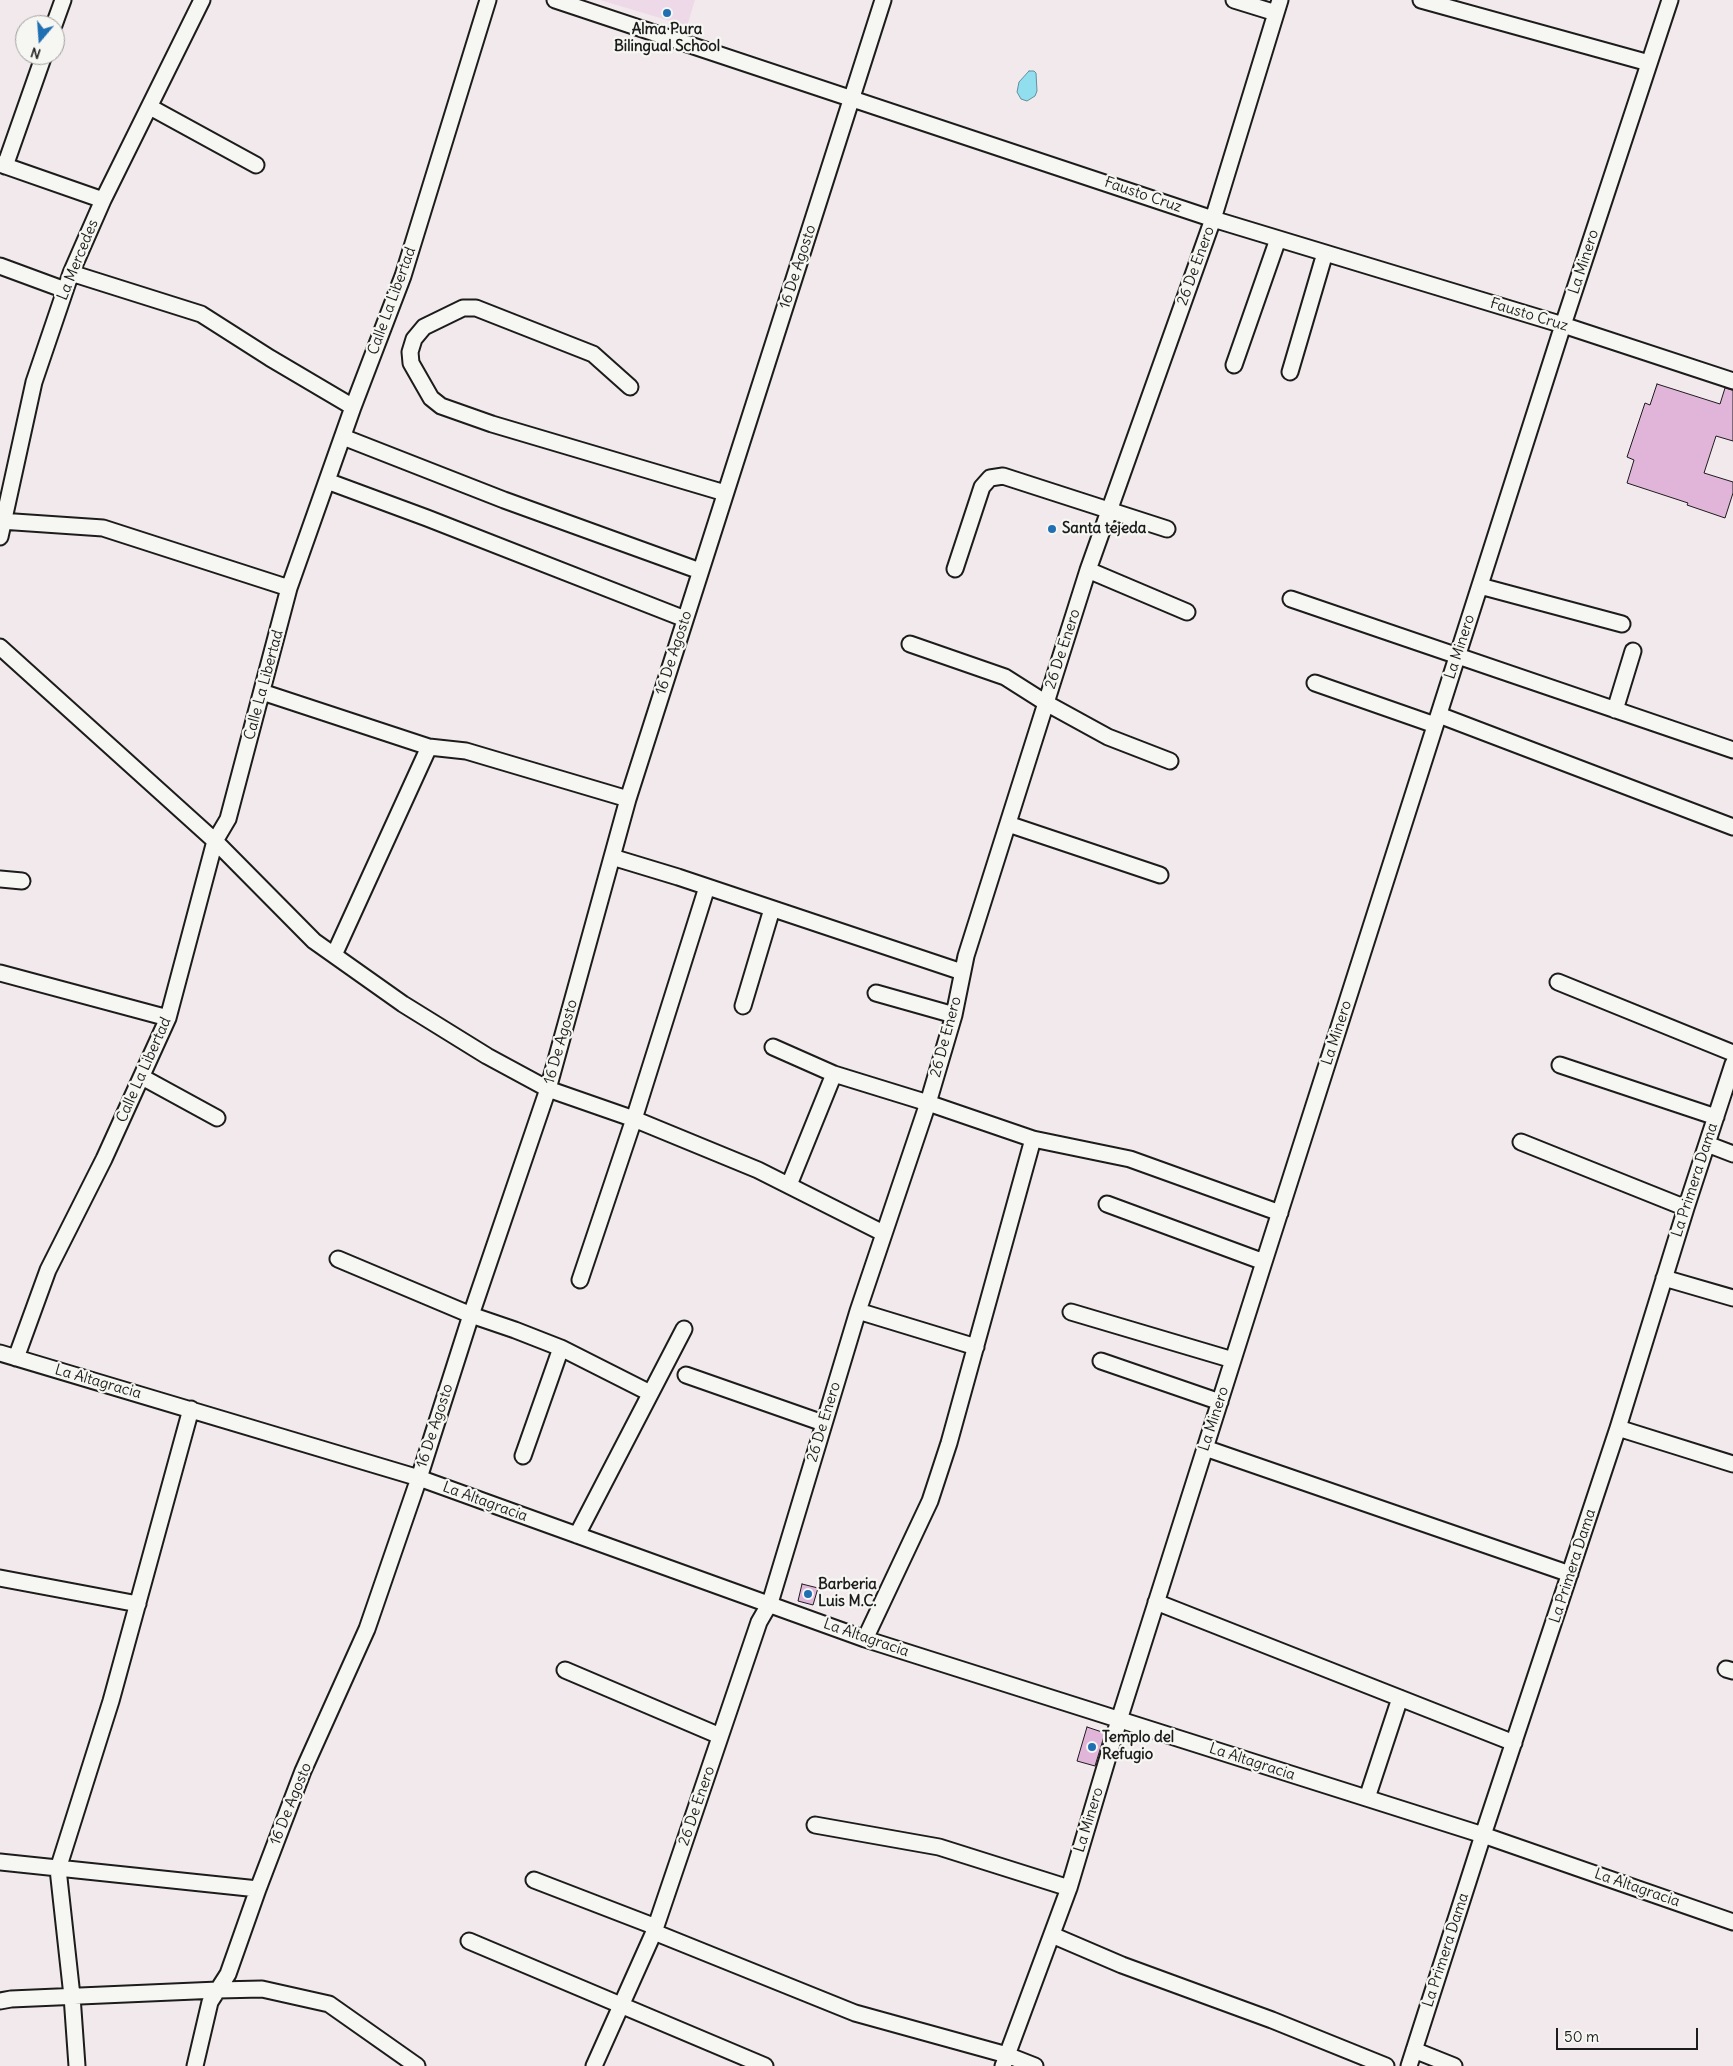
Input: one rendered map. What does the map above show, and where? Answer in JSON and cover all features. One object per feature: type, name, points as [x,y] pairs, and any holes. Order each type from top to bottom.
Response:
[{"type":"street","points":[[58,15],[63,0]]},
{"type":"street","name":"La Mercedes","points":[[0,537],[34,382],[71,273],[103,200],[202,0]]},
{"type":"street","name":"Calle La Libertad","points":[[16,1358],[48,1270],[104,1159],[168,1018],[215,840],[228,819],[289,588],[342,437],[403,276],[488,0]]},
{"type":"street","name":"Fausto Cruz","points":[[555,0],[1213,219],[1563,325],[1733,381]]},
{"type":"street","name":"16 De Agosto","points":[[194,2066],[210,2002],[228,1974],[258,1888],[303,1771],[367,1629],[419,1478],[471,1315],[548,1089],[628,799],[883,0]]},
{"type":"street","points":[[1234,0],[1278,7]]},
{"type":"street","points":[[1421,0],[1649,63]]},
{"type":"street","name":"La Minero","points":[[1005,2060],[1069,1888],[1119,1720],[1264,1262],[1563,325],[1670,0]]},
{"type":"street","name":"26 De Enero","points":[[594,2066],[655,1929],[759,1622],[770,1604],[858,1311],[928,1103],[954,1015],[962,972],[1088,570],[1213,219],[1278,7]]},
{"type":"street","points":[[40,65],[2,165],[103,200]]},
{"type":"street","points":[[150,107],[256,165]]},
{"type":"street","points":[[1234,365],[1278,239]]},
{"type":"street","points":[[1290,372],[1326,253]]},
{"type":"street","points":[[0,266],[65,290]]},
{"type":"street","points":[[71,273],[201,314],[270,358],[353,407]]},
{"type":"street","points":[[630,387],[593,354],[476,308],[463,308],[424,328],[414,339],[410,352],[411,363],[431,398],[441,406],[492,424],[725,493]]},
{"type":"street","points":[[342,437],[504,500],[700,571]]},
{"type":"street","points":[[955,570],[982,487],[990,478],[1003,476],[1167,529]]},
{"type":"street","points":[[327,481],[685,619]]},
{"type":"street","points":[[2,521],[103,528],[289,588]]},
{"type":"street","points":[[1088,570],[1187,612]]},
{"type":"street","points":[[1480,586],[1622,624]]},
{"type":"street","points":[[1291,599],[1733,750]]},
{"type":"street","points":[[910,644],[1005,677],[1046,703],[1108,737],[1170,761]]},
{"type":"street","points":[[0,647],[215,840],[314,941],[412,1009],[487,1056],[548,1089],[634,1119],[789,1185],[883,1233]]},
{"type":"street","points":[[1615,710],[1633,651]]},
{"type":"street","points":[[1315,683],[1437,720],[1733,828]]},
{"type":"street","points":[[262,692],[429,748],[466,751],[628,799]]},
{"type":"street","points":[[334,954],[429,748]]},
{"type":"street","points":[[1008,824],[1160,875]]},
{"type":"street","points":[[612,857],[962,972]]},
{"type":"street","points":[[0,879],[22,881]]},
{"type":"street","points":[[580,1280],[634,1119],[706,887]]},
{"type":"street","points":[[743,1006],[772,909]]},
{"type":"street","points":[[0,973],[168,1018]]},
{"type":"street","points":[[1558,982],[1733,1053]]},
{"type":"street","points":[[876,993],[954,1015]]},
{"type":"street","points":[[773,1047],[834,1074],[928,1103],[1033,1139],[1130,1159],[1280,1213]]},
{"type":"street","name":"La Primera Dama","points":[[1409,2066],[1483,1835],[1618,1428],[1733,1064]]},
{"type":"street","points":[[1560,1065],[1716,1117]]},
{"type":"street","points":[[789,1185],[834,1074]]},
{"type":"street","points":[[142,1077],[217,1118]]},
{"type":"street","points":[[865,1639],[930,1501],[949,1443],[1033,1139]]},
{"type":"street","points":[[1521,1142],[1686,1208]]},
{"type":"street","points":[[1707,1144],[1733,1154]]},
{"type":"street","points":[[1106,1204],[1264,1262]]},
{"type":"street","points":[[338,1259],[471,1315],[561,1348],[650,1394]]},
{"type":"street","points":[[1664,1278],[1733,1298]]},
{"type":"street","points":[[858,1311],[976,1347]]},
{"type":"street","points":[[1070,1312],[1233,1360]]},
{"type":"street","points":[[577,1535],[684,1328]]},
{"type":"street","points":[[523,1456],[561,1348]]},
{"type":"street","name":"La Altagracia","points":[[0,1353],[419,1478],[865,1639],[1483,1835],[1733,1922]]},
{"type":"street","points":[[1101,1361],[1220,1402]]},
{"type":"street","points":[[686,1375],[823,1423]]},
{"type":"street","points":[[77,2066],[72,1996],[58,1869],[111,1701],[191,1410]]},
{"type":"street","points":[[1618,1428],[1733,1464]]},
{"type":"street","points":[[1205,1448],[1570,1574]]},
{"type":"street","points":[[0,1578],[138,1604]]},
{"type":"street","points":[[1156,1602],[1514,1743]]},
{"type":"street","points":[[565,1670],[720,1736]]},
{"type":"street","points":[[1368,1798],[1400,1698]]},
{"type":"street","points":[[815,1825],[939,1847],[1069,1888]]},
{"type":"street","points":[[0,1862],[258,1888]]},
{"type":"street","points":[[534,1880],[855,2013],[1005,2060],[1035,2066]]},
{"type":"street","points":[[1052,1935],[1122,1966],[1272,2020],[1386,2066]]},
{"type":"street","points":[[470,1941],[765,2066]]},
{"type":"street","points":[[0,2002],[11,1999],[262,1989],[329,2004],[417,2066]]},
{"type":"street","points":[[1414,2050],[1454,2066]]},
{"type":"shaded area","name":"Alma Pura Bilingual School","points":[[600,0],[695,0],[687,26]]},
{"type":"water","points":[[1029,71],[1036,73],[1037,91],[1035,96],[1027,101],[1021,99],[1017,92],[1019,82]]},
{"type":"building","points":[[1657,384],[1720,404],[1725,388],[1733,390],[1733,441],[1716,436],[1704,473],[1733,482],[1733,493],[1725,518],[1687,505],[1688,503],[1627,483],[1634,460],[1627,457],[1645,403],[1650,405]]},
{"type":"building","name":"Barberia Luis M.C.","points":[[802,1584],[818,1588],[813,1605],[798,1601]]},
{"type":"building","name":"Templo del Refugio","points":[[1087,1727],[1105,1733],[1095,1766],[1077,1761]]},
{"type":"place","name":"Alma Pura Bilingual School","points":[[667,13]]},
{"type":"place","name":"Santa tejeda","points":[[1052,529]]},
{"type":"place","name":"Barberia Luis M.C.","points":[[808,1594]]},
{"type":"place","name":"Templo del Refugio","points":[[1092,1747]]}]
